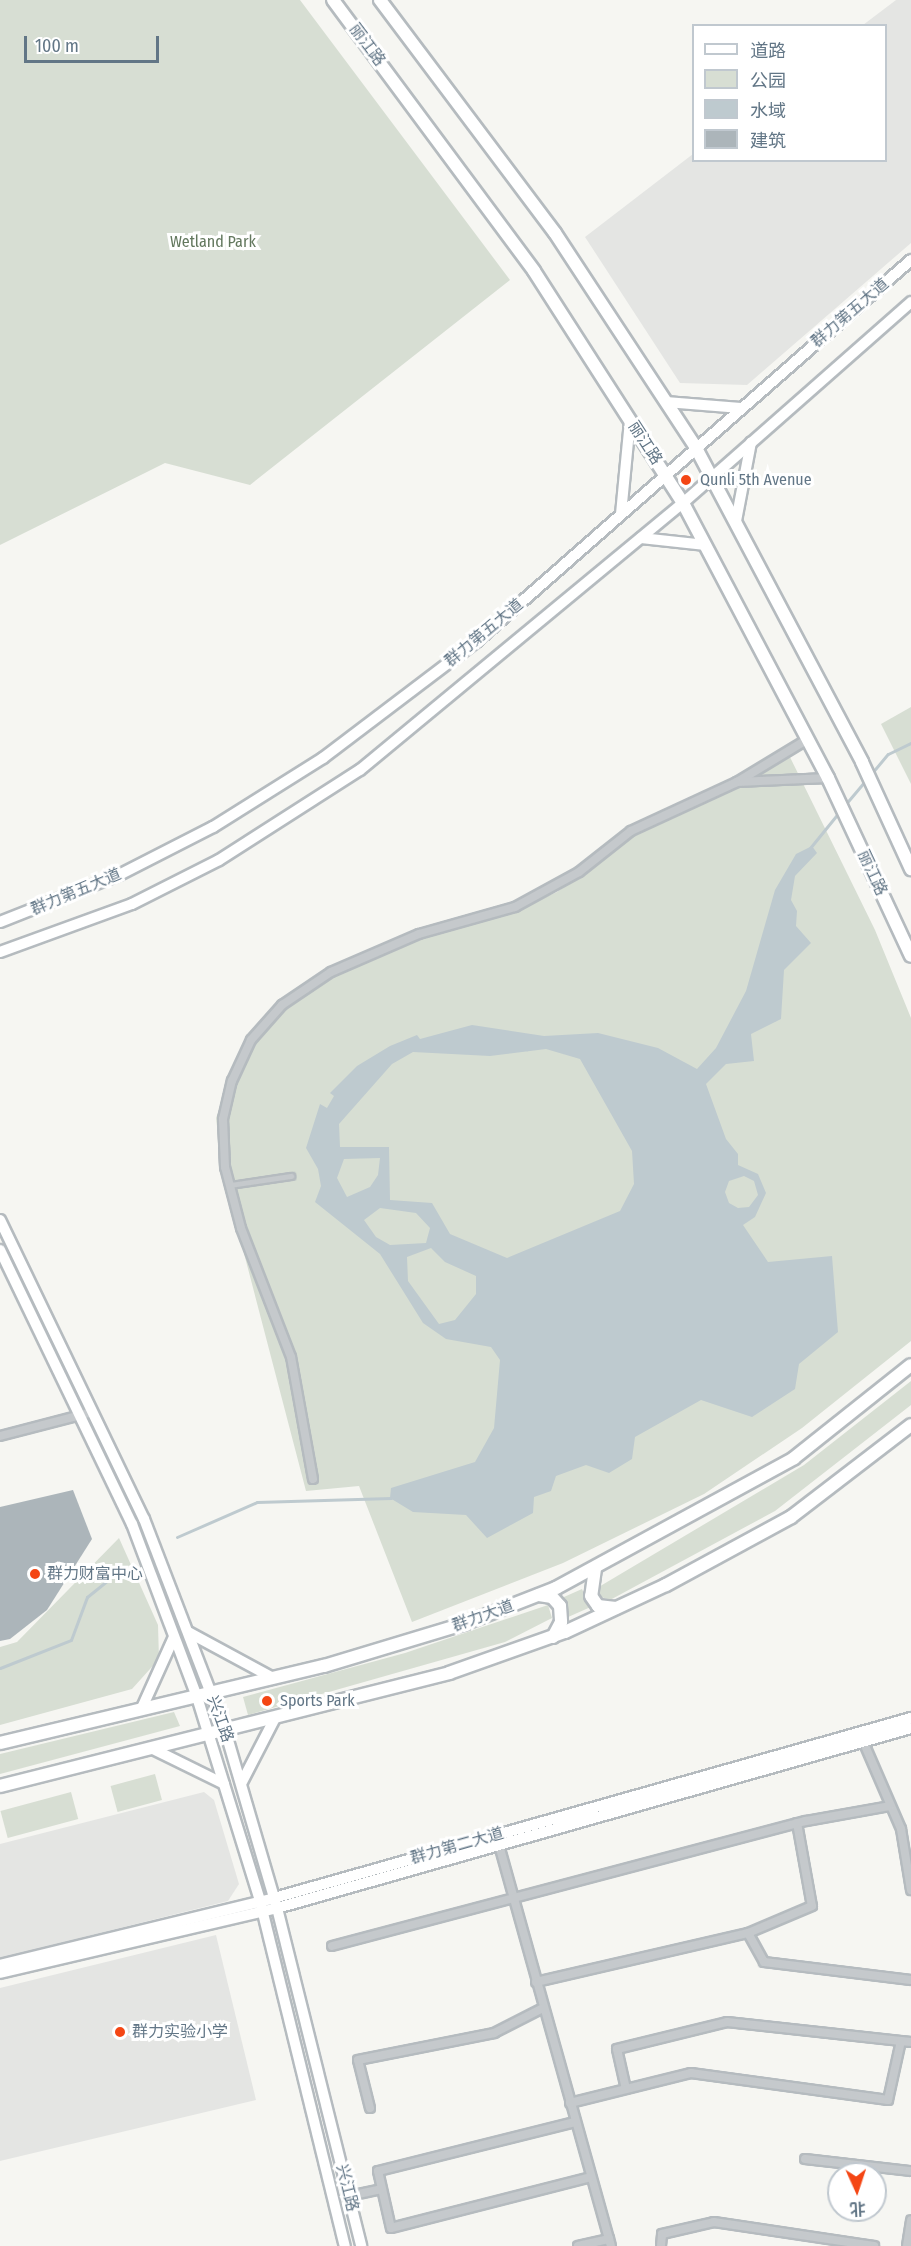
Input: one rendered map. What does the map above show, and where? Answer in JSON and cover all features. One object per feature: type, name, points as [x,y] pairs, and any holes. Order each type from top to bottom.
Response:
[{"type":"main road","name":"丽江路","points":[[333,0],[534,271],[683,503],[828,778],[911,956]]},
{"type":"main road","points":[[380,0],[555,233],[696,448],[862,762],[911,869]]},
{"type":"main road","name":"群力第五大道","points":[[0,922],[119,875],[277,789],[476,642],[911,260]]},
{"type":"main road","name":"群力第五大道","points":[[0,952],[132,904],[292,816],[426,719],[683,503],[911,302]]},
{"type":"main road","points":[[666,402],[741,408]]},
{"type":"main road","points":[[621,514],[630,420]]},
{"type":"main road","points":[[736,521],[751,442]]},
{"type":"main road","points":[[641,538],[705,545]]},
{"type":"main road","name":"兴江路","points":[[0,1220],[144,1519],[225,1730],[242,1782],[275,1903],[361,2246]]},
{"type":"main road","name":"兴江路","points":[[0,1250],[132,1524],[197,1697],[261,1906],[345,2246]]},
{"type":"main road","name":"群力大道","points":[[0,1743],[212,1694],[397,1645],[539,1595],[595,1569],[794,1458],[911,1365]]},
{"type":"main road","points":[[0,1786],[449,1673],[553,1637],[620,1607],[791,1517],[911,1425]]},
{"type":"main road","points":[[595,1569],[590,1581],[594,1602],[603,1608],[620,1607]]},
{"type":"main road","points":[[539,1595],[552,1597],[560,1606],[561,1622],[553,1637]]},
{"type":"main road","points":[[188,1632],[273,1678]]},
{"type":"main road","points":[[141,1710],[174,1637]]},
{"type":"main road","points":[[242,1782],[275,1718]]},
{"type":"main road","name":"群力第二大道","points":[[275,1903],[911,1718]]},
{"type":"main road","name":"群力第二大道","points":[[0,1965],[275,1903],[499,1845],[911,1728]]},
{"type":"main road","points":[[153,1749],[224,1784]]},
{"type":"main road","name":"群力第二大道","points":[[0,1973],[261,1906]]},
{"type":"street","points":[[313,1479],[291,1357],[241,1228],[230,1185],[223,1119],[232,1081],[251,1040],[282,1005],[331,972],[419,934],[500,914],[540,896],[631,831],[737,782],[808,739]]},
{"type":"street","points":[[737,782],[828,778]]},
{"type":"street","points":[[230,1185],[291,1176]]},
{"type":"street","points":[[0,1436],[93,1412]]},
{"type":"street","points":[[863,1741],[907,1842],[911,1890]]},
{"type":"street","points":[[332,1946],[797,1823],[890,1806]]},
{"type":"street","points":[[536,1982],[748,1932],[812,1906],[797,1823]]},
{"type":"street","points":[[499,1845],[610,2242],[578,2246]]},
{"type":"street","points":[[748,1932],[765,1962],[911,1980]]},
{"type":"street","points":[[370,2109],[358,2060],[494,2033],[543,2008]]},
{"type":"street","points":[[626,2089],[617,2049],[727,2022],[911,2042]]},
{"type":"street","points":[[570,2103],[691,2073],[888,2100],[901,2040]]},
{"type":"street","points":[[575,2122],[378,2171],[391,2228],[591,2177]]},
{"type":"street","points":[[805,2159],[911,2171]]},
{"type":"street","points":[[349,2196],[381,2188]]},
{"type":"street","points":[[907,2246],[911,2220]]},
{"type":"street","points":[[661,2246],[662,2234],[714,2222],[874,2246]]},
{"type":"shaded area","points":[[896,0],[911,0],[911,243],[747,385],[680,383],[585,237],[692,155],[692,162],[887,162],[887,24],[864,24]]},
{"type":"shaded area","points":[[204,1792],[214,1800],[239,1884],[228,1901],[0,1958],[0,1844]]},
{"type":"shaded area","name":"群力实验小学","points":[[216,1935],[256,2100],[0,2161],[0,1988]]},
{"type":"green space","name":"Wetland Park","points":[[0,0],[300,0],[510,280],[250,485],[165,463],[0,545]]},
{"type":"green space","points":[[911,707],[911,784],[881,724]]},
{"type":"green space","points":[[786,749],[875,930],[911,1018],[911,1341],[802,1428],[704,1494],[563,1563],[412,1622],[359,1486],[306,1491],[222,1169],[216,1118],[242,1047],[278,1005],[346,965],[426,929],[505,916],[557,892],[643,830]]},
{"type":"green space","points":[[911,1381],[911,1405],[775,1511],[610,1600],[598,1596],[597,1588],[804,1465]]},
{"type":"green space","points":[[119,1538],[158,1625],[159,1659],[132,1689],[0,1725],[0,1647],[17,1642]]},
{"type":"green space","points":[[582,1589],[590,1607],[568,1617],[560,1599]]},
{"type":"green space","points":[[548,1605],[552,1618],[505,1642],[248,1715],[243,1697],[405,1653]]},
{"type":"green space","points":[[174,1712],[180,1726],[0,1774],[0,1754]]},
{"type":"green space","points":[[155,1774],[162,1800],[118,1812],[111,1786]]},
{"type":"green space","points":[[71,1792],[78,1819],[8,1838],[0,1811]]},
{"type":"water","points":[[812,846],[817,853],[795,876],[791,900],[797,911],[796,926],[811,943],[784,970],[781,1019],[751,1034],[754,1061],[726,1064],[706,1084],[726,1139],[738,1154],[738,1165],[758,1174],[766,1193],[755,1217],[743,1225],[768,1262],[832,1256],[838,1332],[799,1364],[795,1389],[752,1417],[701,1400],[635,1437],[632,1459],[609,1473],[586,1465],[556,1476],[551,1491],[534,1497],[533,1513],[487,1538],[466,1515],[413,1512],[390,1498],[391,1488],[475,1462],[494,1428],[500,1360],[491,1347],[446,1339],[423,1323],[380,1254],[315,1202],[321,1186],[318,1169],[306,1148],[320,1104],[327,1108],[334,1096],[330,1093],[357,1066],[390,1046],[417,1035],[420,1039],[472,1025],[544,1036],[598,1033],[658,1048],[697,1069],[716,1048],[746,991],[775,890],[796,854]],"holes":[[[546,1049],[580,1059],[632,1151],[634,1184],[620,1211],[507,1258],[450,1234],[432,1203],[390,1200],[389,1147],[340,1147],[339,1124],[392,1064],[413,1052],[490,1056]],[[380,1158],[378,1175],[370,1187],[347,1197],[337,1178],[344,1159]],[[744,1176],[754,1181],[758,1195],[749,1207],[738,1208],[729,1203],[725,1192],[729,1181]],[[380,1208],[416,1213],[430,1228],[426,1243],[390,1245],[376,1237],[364,1220]],[[431,1248],[445,1262],[476,1276],[476,1294],[455,1320],[439,1324],[408,1281],[407,1257]]]},
{"type":"building","name":"群力财富中心","points":[[73,1490],[92,1539],[47,1610],[10,1639],[0,1641],[0,1507]]},
{"type":"waterway","points":[[871,774],[888,754],[911,743]]},
{"type":"waterway","points":[[844,806],[867,779]]},
{"type":"waterway","points":[[810,848],[840,811]]},
{"type":"waterway","points":[[177,1537],[257,1502],[391,1498]]},
{"type":"waterway","points":[[0,1668],[71,1640],[87,1597],[117,1573]]},
{"type":"place","name":"Qunli 5th Avenue","points":[[686,480]]},
{"type":"place","name":"群力财富中心","points":[[35,1574]]},
{"type":"place","name":"Sports Park","points":[[267,1701]]},
{"type":"place","name":"群力实验小学","points":[[120,2032]]}]
